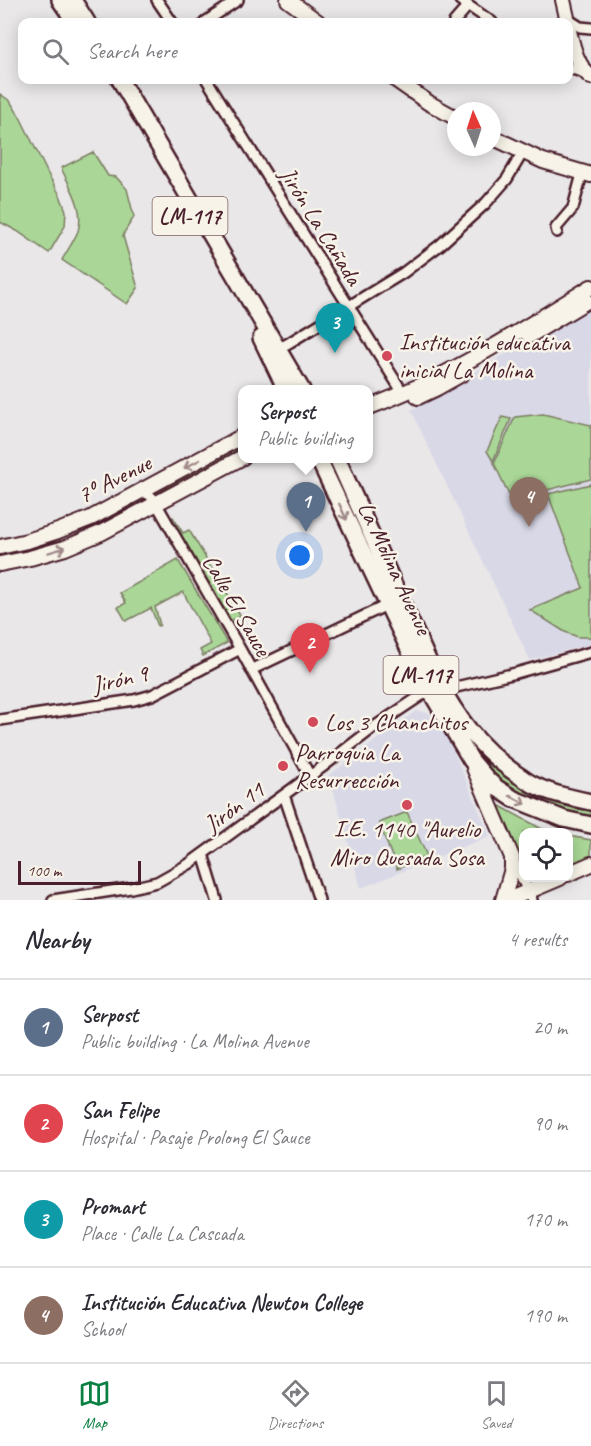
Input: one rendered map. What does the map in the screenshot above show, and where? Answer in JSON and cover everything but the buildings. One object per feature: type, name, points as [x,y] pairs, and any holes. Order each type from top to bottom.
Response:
[{"type":"main road","points":[[60,0],[72,18]]},
{"type":"main road","points":[[73,0],[84,18]]},
{"type":"main road","name":"LM-117","points":[[111,84],[262,338],[298,385]]},
{"type":"main road","name":"LM-117","points":[[122,84],[273,351],[284,385]]},
{"type":"main road","name":"La Molina Avenue","points":[[320,463],[387,604],[436,691],[471,760],[488,780],[514,799],[564,819],[591,825]]},
{"type":"main road","name":"La Molina Avenue","points":[[339,463],[436,691],[455,711],[467,729],[508,768],[533,785],[564,796],[591,802]]},
{"type":"street","points":[[157,0],[169,18]]},
{"type":"street","points":[[211,18],[238,0]]},
{"type":"street","points":[[288,0],[313,18]]},
{"type":"street","points":[[460,0],[486,18]]},
{"type":"street","points":[[562,0],[567,18]]},
{"type":"street","points":[[458,18],[468,6]]},
{"type":"street","points":[[573,24],[591,28]]},
{"type":"street","points":[[573,43],[577,59],[589,75]]},
{"type":"street","points":[[573,70],[589,75]]},
{"type":"street","name":"Jirón La Cañada","points":[[209,84],[403,393]]},
{"type":"street","points":[[402,84],[447,113]]},
{"type":"street","points":[[501,142],[522,153],[586,175],[573,208],[556,228],[557,232]]},
{"type":"street","points":[[273,351],[403,273],[440,245],[486,203],[507,179],[522,153]]},
{"type":"street","points":[[373,405],[426,383],[506,340],[591,288]]},
{"type":"street","points":[[373,415],[437,388],[551,324],[591,298]]},
{"type":"street","name":"7º Avenue","points":[[0,547],[27,541],[80,522],[238,439]]},
{"type":"street","name":"7º Avenue","points":[[0,564],[65,548],[101,533],[238,460]]},
{"type":"street","name":"Calle El Sauce","points":[[140,491],[147,493],[156,503],[310,776]]},
{"type":"street","points":[[251,670],[387,604]]},
{"type":"street","name":"Jirón 9","points":[[0,720],[134,700],[152,695],[240,649]]},
{"type":"street","name":"Jirón 11","points":[[53,900],[157,882],[189,864],[414,699],[436,691],[516,673],[591,652]]},
{"type":"street","points":[[471,760],[530,896]]},
{"type":"street","points":[[284,795],[319,900]]},
{"type":"street","points":[[203,854],[217,900]]},
{"type":"street","points":[[503,900],[510,876],[512,857]]},
{"type":"street","points":[[573,872],[591,864]]},
{"type":"street","points":[[508,900],[530,896],[553,882]]},
{"type":"shaded area","points":[[591,303],[591,644],[530,660],[411,410]]},
{"type":"shaded area","name":"I.E. 1140 \"Aurelio Miro Quesada Sosa","points":[[416,711],[428,713],[440,720],[490,836],[361,888],[329,775]]},
{"type":"green space","points":[[0,94],[10,101],[20,117],[66,211],[65,226],[49,253],[0,222]]},
{"type":"green space","points":[[93,152],[108,176],[116,177],[127,189],[134,217],[123,236],[138,288],[127,304],[62,260],[78,231],[80,215],[76,198],[61,168]]},
{"type":"green space","points":[[543,414],[591,425],[591,479],[511,499],[494,463],[515,417]]},
{"type":"green space","points":[[502,417],[511,419],[493,461],[487,451]]},
{"type":"green space","points":[[238,444],[238,453],[157,498],[156,494],[150,492]]},
{"type":"green space","points":[[591,484],[591,637],[578,637],[565,632],[530,610],[583,588],[548,494]]},
{"type":"green space","points":[[173,517],[183,533],[189,530],[241,616],[227,620],[168,520]]},
{"type":"green space","points":[[178,560],[227,643],[203,656],[200,650],[211,644],[183,592],[155,607],[160,625],[158,626],[151,608],[126,621],[118,607],[126,603],[120,593]]},
{"type":"green space","points":[[480,754],[544,796],[575,809],[591,810],[591,819],[521,797],[496,782],[477,758]]},
{"type":"green space","points":[[500,806],[540,828],[519,828],[519,855],[498,808]]},
{"type":"green space","points":[[407,812],[427,856],[397,869],[379,823]]},
{"type":"green space","points":[[573,837],[591,840],[591,856],[573,864]]},
{"type":"place","name":"Promart","points":[[335,353]]},
{"type":"place","name":"Institución educativa inicial La Molina","points":[[387,356]]},
{"type":"place","name":"Institución Educativa Newton College","points":[[529,527]]},
{"type":"place","name":"Serpost","points":[[306,532]]},
{"type":"place","name":"San Felipe","points":[[310,673]]},
{"type":"place","name":"Los 3 Chanchitos","points":[[313,722]]},
{"type":"place","name":"Parroquia La Resurrección","points":[[283,766]]},
{"type":"place","name":"I.E. 1140 \"Aurelio Miro Quesada Sosa","points":[[407,805]]}]
